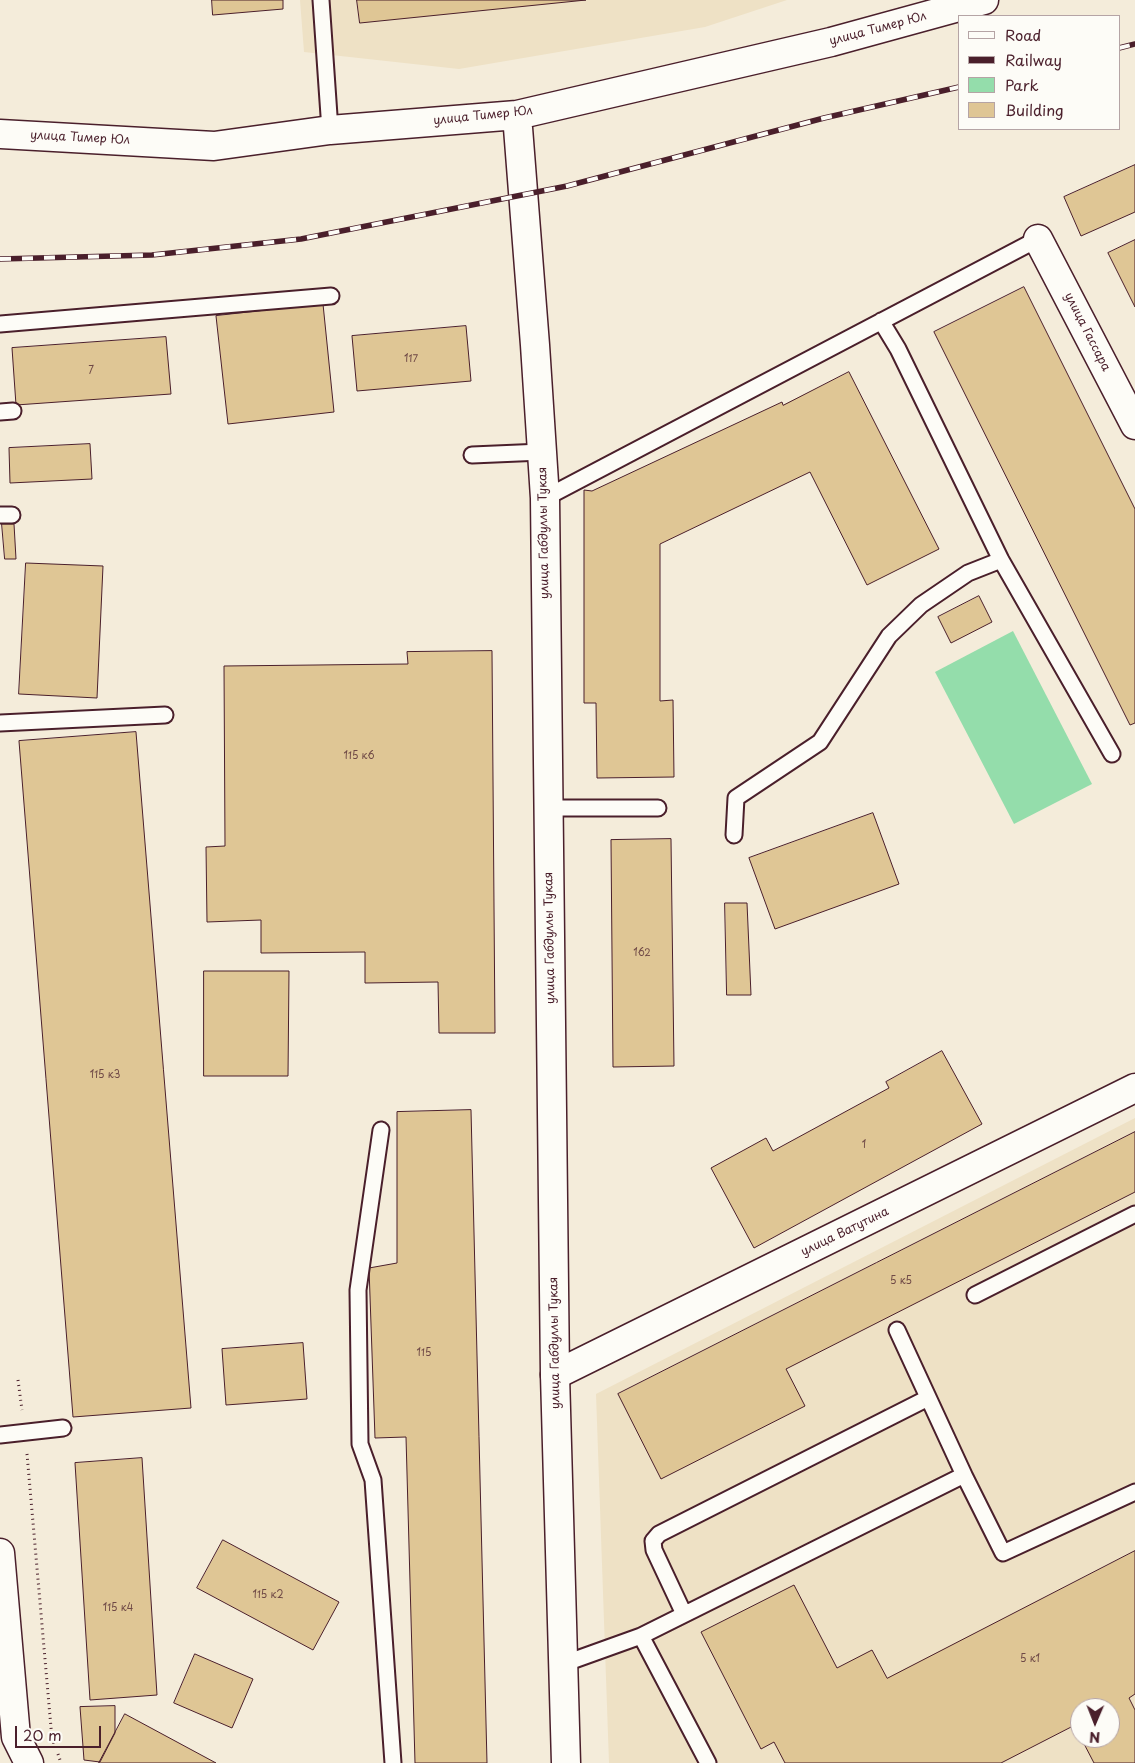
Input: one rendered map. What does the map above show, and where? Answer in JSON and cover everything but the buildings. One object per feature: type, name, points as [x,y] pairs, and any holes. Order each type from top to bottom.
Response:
[{"type":"street","name":"улица Тимер Юл","points":[[0,134],[214,146],[330,130],[517,114],[831,42],[984,0]]},
{"type":"street","name":"улица Габдуллы Тукая","points":[[517,114],[545,498],[555,1376],[566,1763]]},
{"type":"street","name":"улица Гассара","points":[[1038,239],[1135,425]]},
{"type":"street","name":"улица Ватутина","points":[[555,1376],[1135,1088]]},
{"type":"street","points":[[0,1553],[16,1737],[29,1763]]},
{"type":"lane","points":[[321,0],[330,130]]},
{"type":"lane","points":[[545,498],[1038,239]]},
{"type":"lane","points":[[0,324],[331,296]]},
{"type":"lane","points":[[881,321],[898,349],[1001,560],[1112,754]]},
{"type":"lane","points":[[472,456],[542,452]]},
{"type":"lane","points":[[734,835],[736,798],[820,742],[889,636],[921,605],[968,573],[1001,560]]},
{"type":"lane","points":[[0,723],[165,715]]},
{"type":"lane","points":[[548,808],[658,808]]},
{"type":"lane","points":[[381,1130],[358,1290],[360,1444],[373,1480],[393,1763]]},
{"type":"lane","points":[[975,1295],[1135,1214]]},
{"type":"lane","points":[[897,1330],[964,1475],[1004,1553],[1135,1492]]},
{"type":"lane","points":[[684,1614],[654,1550],[653,1541],[659,1534],[928,1398]]},
{"type":"lane","points":[[0,1435],[63,1428]]},
{"type":"lane","points":[[563,1664],[641,1636],[964,1475]]},
{"type":"lane","points":[[641,1636],[708,1763]]},
{"type":"path","points":[[18,1380],[25,1432],[52,1739],[61,1763]]},
{"type":"shaded area","points":[[300,0],[787,0],[705,27],[459,69],[304,52]]},
{"type":"shaded area","points":[[1135,1118],[1135,1763],[609,1763],[596,1394]]},
{"type":"green space","points":[[1013,631],[1092,784],[1014,824],[935,672]]},
{"type":"railway","points":[[1120,48],[1135,44]]},
{"type":"railway","points":[[0,259],[152,255],[301,239],[567,186],[824,118],[958,87]]}]
